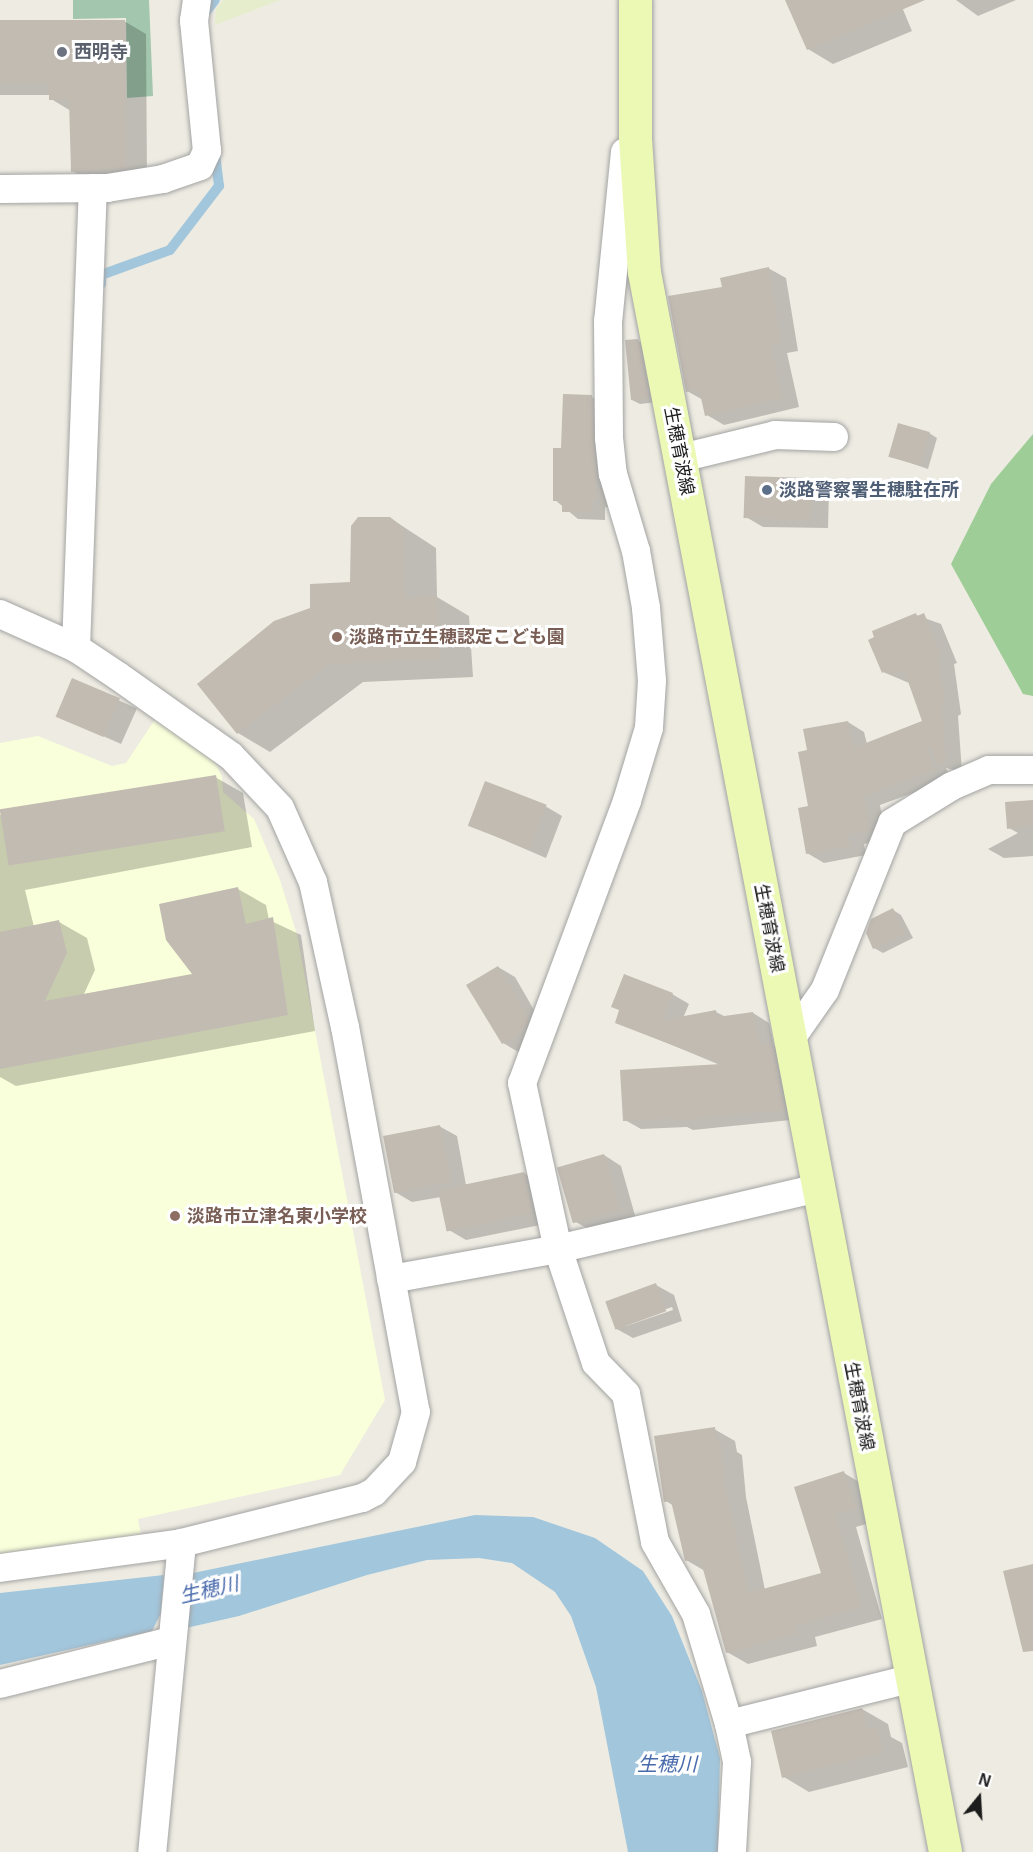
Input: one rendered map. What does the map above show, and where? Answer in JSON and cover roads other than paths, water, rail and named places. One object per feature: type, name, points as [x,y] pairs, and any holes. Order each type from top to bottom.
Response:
[{"type":"main road","name":"生穂育波線","points":[[635,0],[636,100],[644,272],[681,458],[910,1679],[945,1852]]},
{"type":"street","points":[[0,189],[93,188],[163,179],[200,166],[207,151],[194,21],[197,0]]},
{"type":"street","points":[[636,100],[627,131],[609,304],[609,427],[613,474],[636,551],[646,608],[651,708],[649,728],[627,801],[522,1083],[558,1249],[596,1363],[626,1394],[655,1542],[696,1614],[729,1724],[737,1762],[732,1852]]},
{"type":"street","points":[[76,648],[93,188]]},
{"type":"street","points":[[681,458],[775,435],[834,437]]},
{"type":"street","points":[[0,614],[76,648],[231,756],[280,808],[313,882],[345,1027],[416,1412],[402,1462],[386,1482],[362,1498],[182,1555],[0,1568]]},
{"type":"street","points":[[790,1040],[825,990],[892,824],[952,786],[989,770],[1033,770]]},
{"type":"street","points":[[391,1279],[558,1249],[818,1188]]},
{"type":"street","points":[[152,1852],[171,1638],[182,1555]]},
{"type":"street","points":[[0,1684],[171,1638]]},
{"type":"street","points":[[729,1724],[910,1679]]},
{"type":"water","name":"生穂川","points":[[475,1515],[533,1517],[595,1538],[643,1571],[672,1616],[702,1691],[720,1758],[718,1852],[628,1852],[596,1687],[571,1616],[555,1592],[512,1563],[479,1558],[427,1560],[367,1575],[239,1616],[186,1628],[193,1573]]},
{"type":"water","name":"生穂川","points":[[164,1575],[161,1613],[152,1631],[0,1665],[0,1593]]},
{"type":"waterway","points":[[202,17],[215,0]]},
{"type":"waterway","points":[[101,284],[101,275],[170,250],[219,186],[215,152]]},
{"type":"place","name":"西明寺","points":[[62,52]]},
{"type":"place","name":"淡路警察署生穂駐在所","points":[[767,490]]},
{"type":"place","name":"淡路市立生穂認定こども園","points":[[337,637]]},
{"type":"place","name":"淡路市立津名東小学校","points":[[175,1216]]}]
